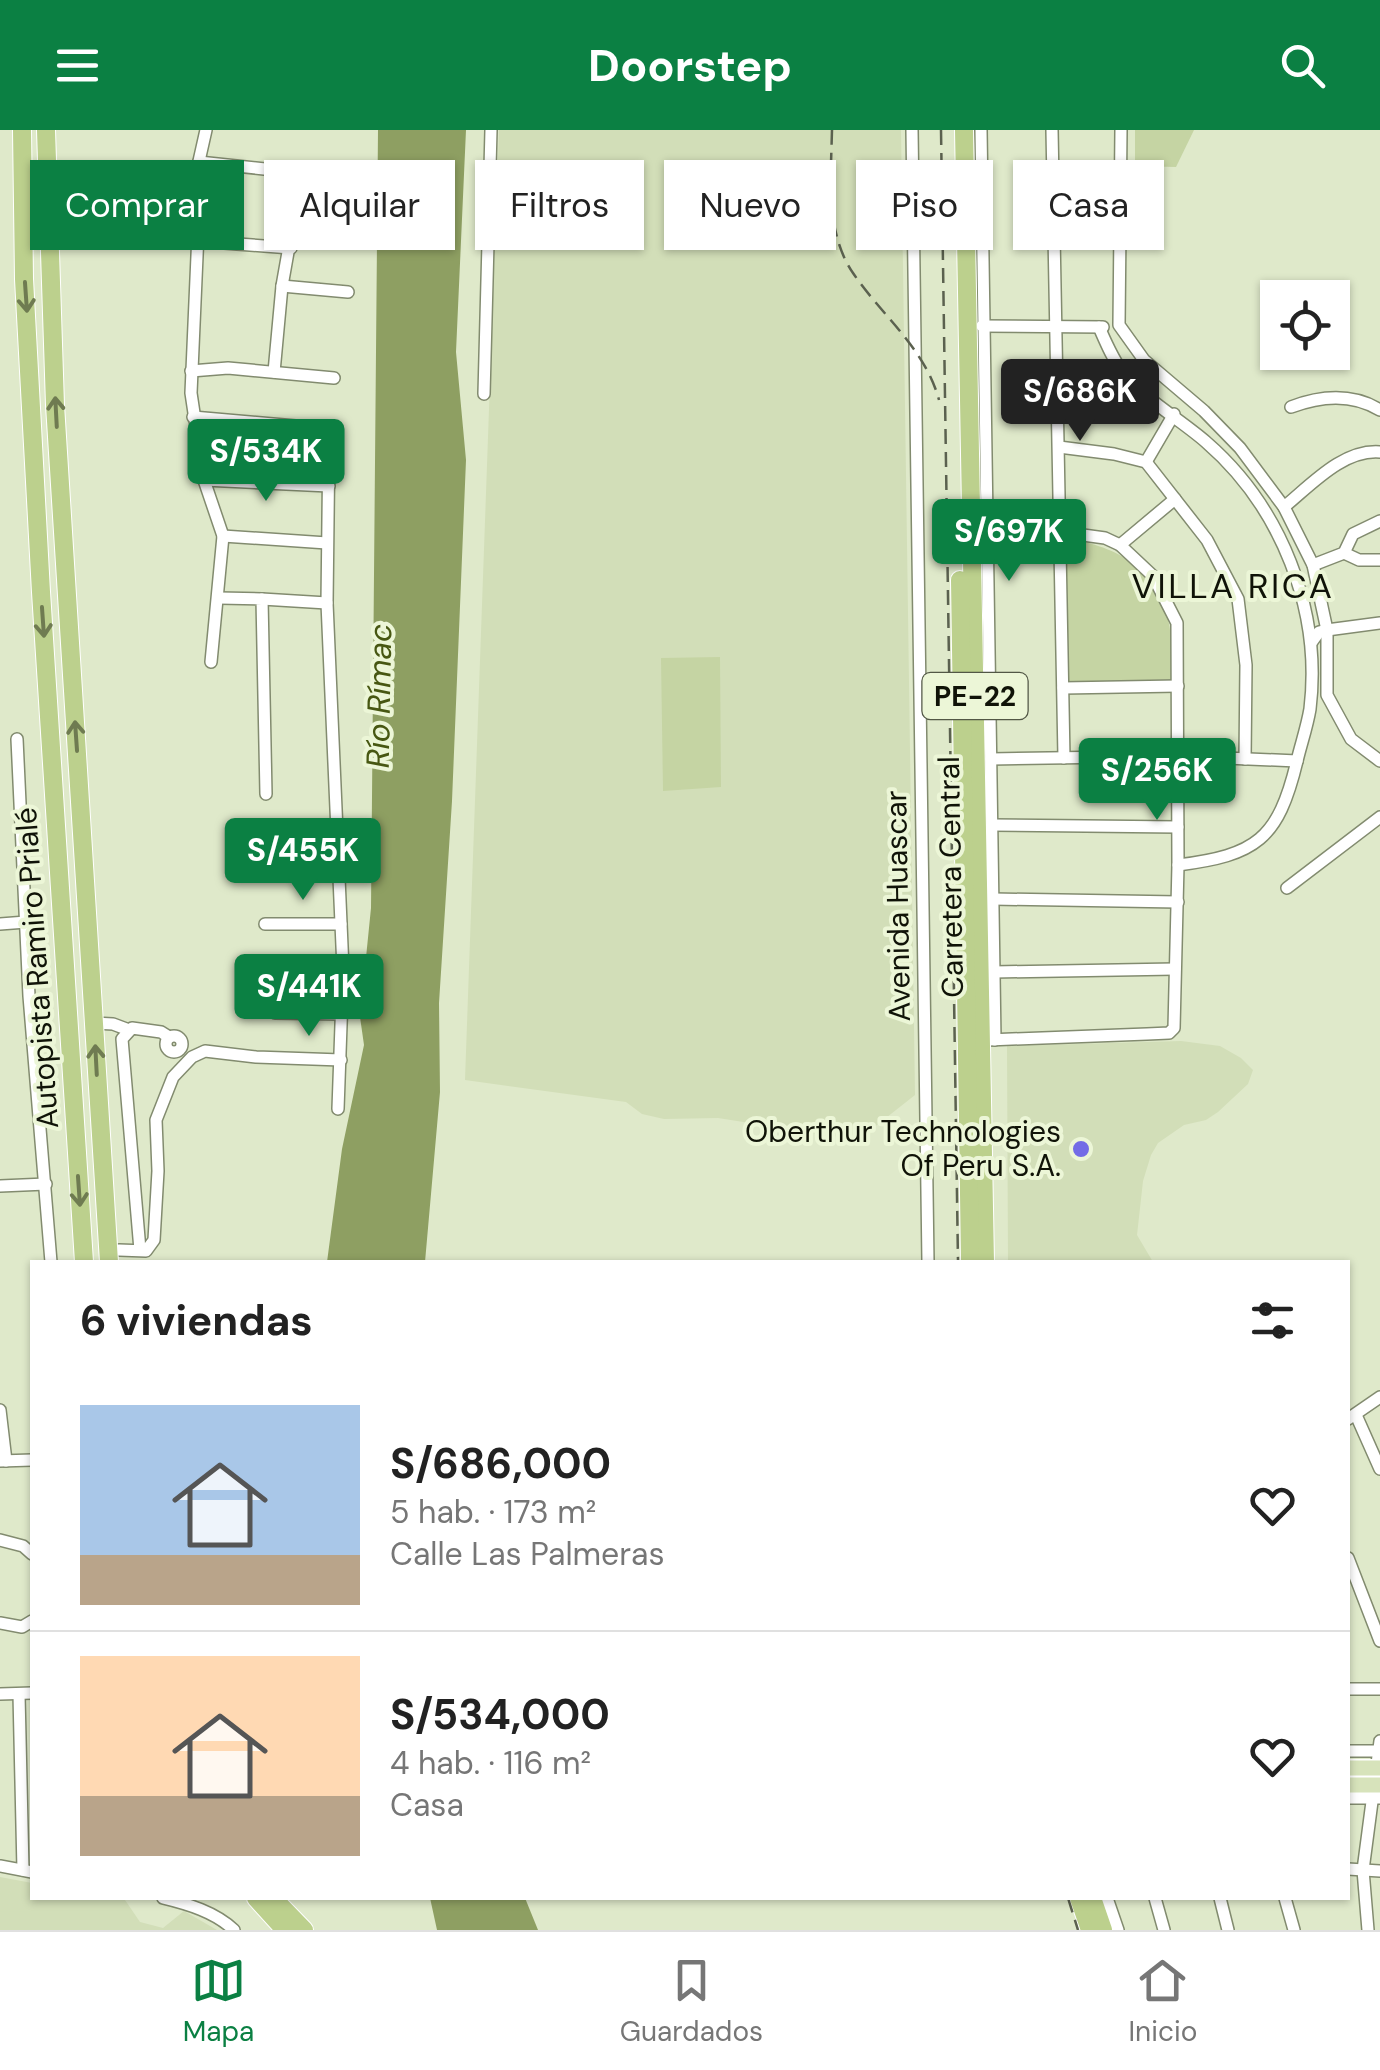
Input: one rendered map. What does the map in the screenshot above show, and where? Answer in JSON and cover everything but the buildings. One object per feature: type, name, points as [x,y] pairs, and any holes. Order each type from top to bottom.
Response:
[{"type":"highway","name":"Autopista Ramiro Prialé","points":[[22,130],[24,279],[42,611],[84,1260]]},
{"type":"highway","name":"Autopista Ramiro Prialé","points":[[46,130],[54,387],[94,1023],[114,1256]]},
{"type":"highway","name":"Carretera Central","points":[[953,130],[980,973],[988,1040],[985,1260]]},
{"type":"highway","name":"Carretera Central","points":[[964,130],[976,326],[980,973],[970,1260]]},
{"type":"highway","points":[[258,1900],[285,1930]]},
{"type":"highway","points":[[275,1900],[304,1930]]},
{"type":"highway","points":[[1080,1900],[1090,1930]]},
{"type":"highway","points":[[1093,1900],[1103,1930]]},
{"type":"main road","points":[[1350,1769],[1378,1784]]},
{"type":"main road","points":[[1350,1784],[1378,1784]]},
{"type":"street","points":[[199,160],[206,130]]},
{"type":"street","points":[[484,394],[491,130]]},
{"type":"street","name":"Avenida Huascar","points":[[912,130],[928,1260]]},
{"type":"street","points":[[981,130],[976,326],[988,533],[993,899],[980,973],[1175,969]]},
{"type":"street","points":[[1052,130],[1064,758]]},
{"type":"street","points":[[1121,130],[1118,325],[1144,360],[1240,448],[1284,507],[1313,565],[1327,630],[1327,694],[1351,738],[1380,761]]},
{"type":"street","points":[[198,250],[191,371],[194,417],[204,480],[223,536],[211,662]]},
{"type":"street","points":[[274,372],[282,286],[291,250]]},
{"type":"street","points":[[282,286],[348,292]]},
{"type":"street","points":[[976,326],[1118,325]]},
{"type":"street","points":[[1099,327],[1126,376],[1236,471],[1268,516],[1295,571],[1311,644],[1310,710],[1290,792],[1271,828],[1248,850],[1220,860],[1178,865]]},
{"type":"street","points":[[191,371],[228,368],[334,378]]},
{"type":"street","points":[[1291,408],[1318,396],[1369,403],[1380,410]]},
{"type":"street","points":[[1146,462],[1174,414]]},
{"type":"street","points":[[194,417],[318,428],[329,436],[327,603],[343,969],[338,1109]]},
{"type":"street","points":[[1059,447],[1146,462],[1207,540],[1238,599],[1246,665],[1245,759]]},
{"type":"street","points":[[1284,507],[1338,464],[1367,451],[1380,452]]},
{"type":"street","points":[[204,480],[329,486]]},
{"type":"street","points":[[1120,545],[1175,499]]},
{"type":"street","points":[[1313,565],[1344,553],[1354,534],[1380,521]]},
{"type":"street","points":[[988,533],[1061,532],[1105,538],[1120,545],[1154,576],[1177,623],[1179,756],[1175,1023],[1168,1033],[988,1040]]},
{"type":"street","points":[[223,536],[327,543]]},
{"type":"street","points":[[1344,553],[1358,560],[1380,560]]},
{"type":"street","points":[[219,598],[327,603]]},
{"type":"street","points":[[262,599],[266,794]]},
{"type":"street","points":[[1311,644],[1319,632],[1380,623]]},
{"type":"street","points":[[1064,688],[1178,686]]},
{"type":"street","points":[[17,739],[51,1260]]},
{"type":"street","points":[[991,758],[1179,756],[1297,760]]},
{"type":"street","points":[[1287,888],[1380,816]]},
{"type":"street","points":[[992,825],[1178,827]]},
{"type":"street","points":[[260,828],[338,829]]},
{"type":"street","points":[[263,874],[339,874]]},
{"type":"street","points":[[993,899],[1178,902]]},
{"type":"street","points":[[0,924],[26,922]]},
{"type":"street","points":[[264,924],[342,924]]},
{"type":"street","points":[[270,968],[343,969]]},
{"type":"street","points":[[275,1013],[343,1014]]},
{"type":"street","points":[[94,1023],[129,1030],[143,1027],[169,1037]]},
{"type":"street","points":[[129,1030],[122,1040],[140,1250]]},
{"type":"street","points":[[114,1256],[150,1248],[154,1240],[156,1120],[172,1076],[192,1057],[205,1051],[341,1060]]},
{"type":"street","points":[[0,1186],[46,1184]]},
{"type":"street","points":[[1380,1397],[1352,1417],[1380,1469]]},
{"type":"street","points":[[0,1410],[3,1461],[30,1460]]},
{"type":"street","points":[[0,1540],[23,1546],[30,1552]]},
{"type":"street","points":[[1350,1563],[1379,1632]]},
{"type":"street","points":[[0,1623],[22,1627],[30,1622]]},
{"type":"street","points":[[1350,1689],[1380,1689]]},
{"type":"street","points":[[0,1694],[26,1693],[28,1871],[0,1866]]},
{"type":"street","points":[[1368,1930],[1363,1870],[1378,1784],[1380,1741]]},
{"type":"street","points":[[1350,1751],[1380,1751]]},
{"type":"street","points":[[1350,1797],[1378,1784]]},
{"type":"street","points":[[1350,1869],[1380,1872]]},
{"type":"street","points":[[170,1900],[198,1908],[234,1930]]},
{"type":"street","points":[[1108,1900],[1118,1930]]},
{"type":"street","points":[[1156,1900],[1164,1930]]},
{"type":"street","points":[[1220,1900],[1228,1930]]},
{"type":"street","points":[[1285,1900],[1294,1930]]},
{"type":"shaded area","points":[[499,130],[901,130],[901,160],[856,160],[856,250],[903,250],[915,1095],[858,1140],[718,1118],[664,1119],[642,1114],[626,1102],[465,1080],[495,250],[644,250],[644,160],[498,160]]},
{"type":"shaded area","points":[[1135,130],[1194,130],[1176,167],[1164,167],[1164,160],[1135,160]]},
{"type":"shaded area","points":[[1063,537],[1115,553],[1142,571],[1153,584],[1170,627],[1172,683],[1066,685]]},
{"type":"shaded area","points":[[720,657],[721,787],[663,791],[661,658]]},
{"type":"shaded area","name":"Oberthur Technologies Of Peru S.A.","points":[[1181,1041],[1220,1046],[1253,1070],[1248,1084],[1218,1112],[1206,1120],[1184,1125],[1158,1143],[1151,1155],[1143,1181],[1137,1235],[1152,1260],[1008,1260],[1007,1046]]},
{"type":"shaded area","points":[[0,1877],[30,1883],[30,1900],[125,1900],[140,1922],[163,1928],[184,1911],[217,1930],[0,1930]]},
{"type":"water","name":"Río Rímac","points":[[378,130],[466,130],[456,352],[466,460],[439,1003],[440,1092],[425,1260],[327,1260],[342,1149],[364,1045],[360,1017],[371,908],[377,250],[455,250],[455,160],[378,160]]},
{"type":"water","points":[[430,1900],[526,1900],[538,1930],[437,1930]]},
{"type":"railway","points":[[832,130],[832,204],[844,257],[864,289],[924,364],[939,400]]},
{"type":"railway","points":[[941,130],[958,1260]]},
{"type":"railway","points":[[1069,1900],[1078,1930]]},
{"type":"place","name":"Oberthur Technologies Of Peru S.A.","points":[[1081,1149]]},
{"type":"district","name":"VILLA RICA","points":[[1233,586]]}]
